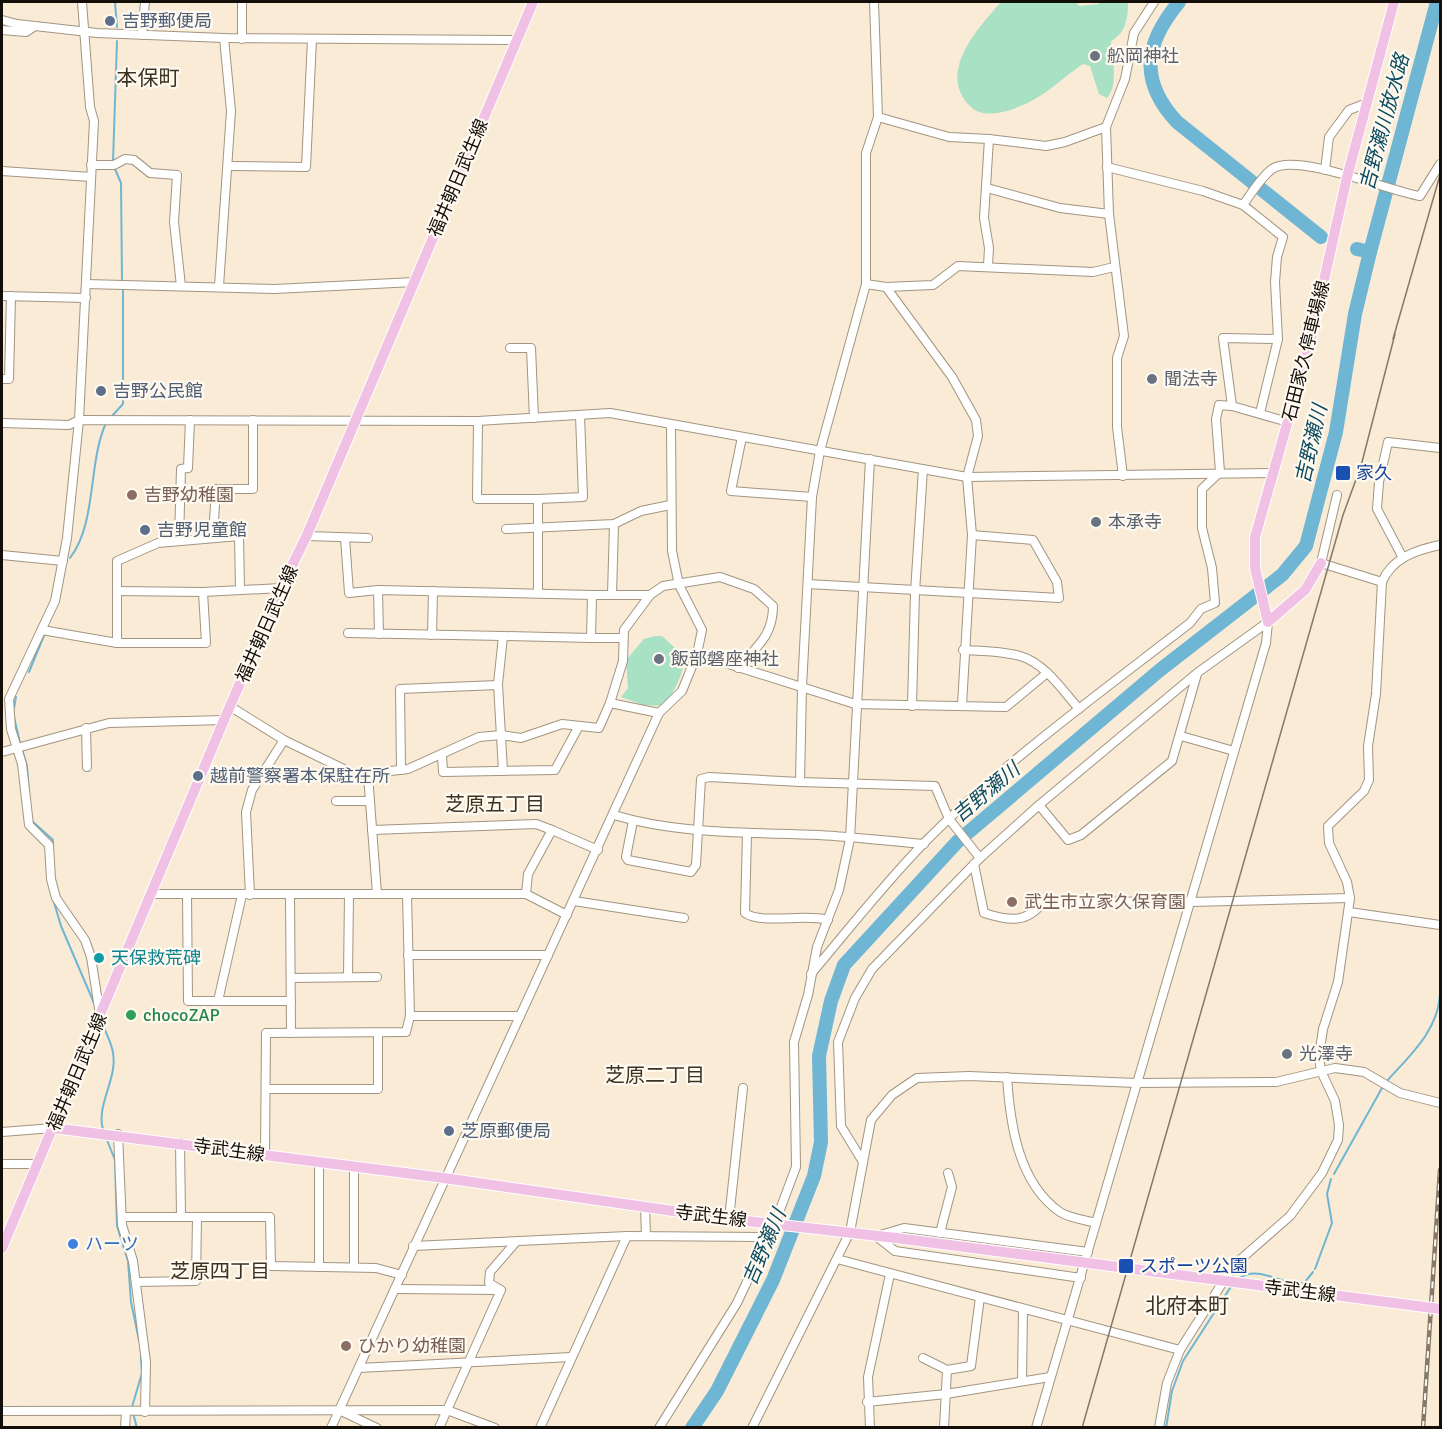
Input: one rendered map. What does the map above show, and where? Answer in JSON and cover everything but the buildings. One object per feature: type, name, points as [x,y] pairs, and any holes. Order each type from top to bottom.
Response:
[{"type":"main road","name":"福井朝日武生線","points":[[2,1248],[224,720],[281,588],[307,536],[533,2]]},
{"type":"main road","name":"石田家久停車場線","points":[[1268,622],[1254,561],[1255,537],[1310,343],[1347,177],[1394,2]]},
{"type":"main road","points":[[1268,622],[1305,590],[1321,563]]},
{"type":"main road","name":"寺武生線","points":[[53,1128],[118,1134],[729,1219],[896,1238],[1440,1309]]},
{"type":"street","points":[[82,2],[90,107],[94,121],[79,420],[63,561],[55,602],[9,699],[11,729],[18,747],[29,825],[49,844],[51,879],[56,898],[85,940],[91,957],[100,1017]]},
{"type":"street","points":[[142,35],[145,2]]},
{"type":"street","points":[[242,2],[243,39]]},
{"type":"street","points":[[800,782],[802,687],[813,497],[820,451],[866,284],[866,153],[878,117],[874,2]]},
{"type":"street","points":[[1123,477],[1117,427],[1117,358],[1124,336],[1108,214],[1106,127],[1125,79],[1134,33],[1154,2]]},
{"type":"street","points":[[2,20],[86,31],[224,39],[517,40]]},
{"type":"street","points":[[2,30],[26,32],[35,26]]},
{"type":"street","points":[[219,286],[231,111],[224,39]]},
{"type":"street","points":[[228,166],[306,167],[312,39]]},
{"type":"street","points":[[1325,170],[1329,137],[1349,111],[1367,103]]},
{"type":"street","points":[[878,117],[949,137],[1046,146],[1065,142],[1106,127]]},
{"type":"street","points":[[988,266],[990,248],[984,218],[989,139]]},
{"type":"street","points":[[91,165],[114,165],[125,159],[134,160],[150,173],[177,175],[174,222],[181,286]]},
{"type":"street","points":[[1243,205],[1271,169],[1281,165],[1301,165],[1325,170],[1422,195],[1440,164]]},
{"type":"street","points":[[1107,167],[1203,191],[1243,205],[1283,237],[1277,258],[1275,282],[1278,339],[1260,413]]},
{"type":"street","points":[[2,171],[91,177]]},
{"type":"street","points":[[987,188],[1060,208],[1108,214]]},
{"type":"street","points":[[866,284],[886,287],[933,285],[958,266],[1093,272],[1114,267]]},
{"type":"street","points":[[86,284],[275,289],[414,282]]},
{"type":"street","points":[[886,287],[952,377],[974,414],[978,436],[967,477],[972,535],[963,650],[962,705]]},
{"type":"street","points":[[2,379],[9,380],[6,296],[86,298]]},
{"type":"street","points":[[1232,405],[1223,338],[1278,339]]},
{"type":"street","points":[[510,348],[531,348],[534,418]]},
{"type":"street","points":[[1220,472],[1216,419],[1219,405],[1232,405],[1288,422]]},
{"type":"street","points":[[2,423],[69,425],[79,420],[355,418],[478,421],[610,414],[967,477],[1123,477],[1220,472],[1273,473]]},
{"type":"street","points":[[478,421],[477,498],[583,497],[580,415]]},
{"type":"street","points":[[179,540],[181,469],[188,468],[190,420]]},
{"type":"street","points":[[213,536],[216,489],[254,489],[253,420]]},
{"type":"street","points":[[331,1428],[659,713],[682,691],[697,654],[702,630],[679,585],[672,550],[671,425]]},
{"type":"street","points":[[742,437],[731,491],[813,497]]},
{"type":"street","points":[[1403,558],[1377,509],[1379,482],[1388,442],[1440,448]]},
{"type":"street","points":[[779,1224],[796,1167],[794,1042],[817,947],[839,890],[850,839],[854,783],[855,704],[870,459]]},
{"type":"street","points":[[912,706],[915,592],[923,469]]},
{"type":"street","points":[[812,974],[924,844],[949,819],[1079,709],[1190,623],[1201,609],[1215,603],[1212,568],[1202,528],[1202,489],[1220,472]]},
{"type":"street","points":[[1337,495],[1321,563],[1382,582]]},
{"type":"street","points":[[538,499],[538,593]]},
{"type":"street","points":[[506,529],[615,524],[641,511],[670,505]]},
{"type":"street","points":[[612,595],[615,524]]},
{"type":"street","points":[[808,584],[915,592],[1059,598],[1057,582],[1033,540],[972,535]]},
{"type":"street","points":[[117,643],[117,561],[158,543],[213,536],[239,536],[240,589]]},
{"type":"street","points":[[307,536],[368,538]]},
{"type":"street","points":[[345,538],[349,593],[378,590],[650,595]]},
{"type":"street","points":[[1159,1428],[1167,1383],[1180,1350],[1233,1266],[1290,1216],[1334,1152],[1339,1125],[1335,1101],[1321,1071],[1321,1040],[1338,982],[1350,898],[1347,882],[1326,833],[1333,818],[1364,791],[1369,780],[1368,747],[1376,694],[1382,582],[1387,569],[1408,554],[1440,545]]},
{"type":"street","points":[[2,555],[63,561]]},
{"type":"street","points":[[231,707],[284,740],[356,775],[401,770],[442,755],[479,737],[501,735],[521,738],[562,724],[599,728],[610,703],[623,661],[624,630],[650,595],[663,586],[720,577],[754,589],[773,606],[773,620],[768,634],[738,668]]},
{"type":"street","points":[[117,591],[203,592],[281,588]]},
{"type":"street","points":[[378,590],[379,634]]},
{"type":"street","points":[[432,635],[433,591]]},
{"type":"street","points":[[42,630],[117,643],[206,643],[203,592]]},
{"type":"street","points":[[591,638],[592,595]]},
{"type":"street","points":[[863,1162],[841,1126],[838,1042],[845,1022],[872,969],[977,861],[1039,805],[1197,674],[1268,622]]},
{"type":"street","points":[[1036,1428],[1266,643],[1268,622]]},
{"type":"street","points":[[348,633],[623,638]]},
{"type":"street","points":[[503,636],[498,685],[503,771]]},
{"type":"street","points":[[963,650],[1019,655],[1047,673],[1079,709]]},
{"type":"street","points":[[697,654],[855,704],[1006,707],[1047,673]]},
{"type":"street","points":[[1039,805],[1068,840],[1081,836],[1172,761],[1197,674]]},
{"type":"street","points":[[401,770],[400,688],[498,685]]},
{"type":"street","points":[[610,703],[659,713]]},
{"type":"street","points":[[2,752],[109,723],[224,720]]},
{"type":"street","points":[[442,755],[443,772],[555,770],[579,726]]},
{"type":"street","points":[[87,728],[87,767]]},
{"type":"street","points":[[1181,736],[1234,751]]},
{"type":"street","points":[[218,1001],[246,895],[246,812],[252,790],[284,740]]},
{"type":"street","points":[[368,775],[377,894]]},
{"type":"street","points":[[633,821],[626,857],[628,861],[691,872],[696,865],[699,783],[704,778],[934,786],[938,789],[949,819],[969,843],[977,861],[984,913],[1008,920],[1030,915],[1044,901],[1190,902],[1350,898]]},
{"type":"street","points":[[336,801],[369,801]]},
{"type":"street","points":[[614,815],[633,821],[697,830],[924,844]]},
{"type":"street","points":[[372,831],[536,824],[597,850]]},
{"type":"street","points":[[526,894],[528,874],[552,830]]},
{"type":"street","points":[[747,833],[745,913],[757,918],[808,916],[828,920]]},
{"type":"street","points":[[151,894],[526,894],[567,915]]},
{"type":"street","points":[[348,977],[349,894]]},
{"type":"street","points":[[187,895],[188,1001],[291,1001]]},
{"type":"street","points":[[290,895],[291,1034]]},
{"type":"street","points":[[265,1155],[266,1033],[406,1032],[410,1016],[407,895]]},
{"type":"street","points":[[574,901],[684,918]]},
{"type":"street","points":[[1349,912],[1440,925]]},
{"type":"street","points":[[408,955],[548,956]]},
{"type":"street","points":[[291,978],[376,977]]},
{"type":"street","points":[[410,1016],[520,1016]]},
{"type":"street","points":[[267,1089],[378,1089],[378,1034]]},
{"type":"street","points":[[752,1428],[837,1259],[846,1232],[871,1120],[892,1095],[917,1078],[1008,1077],[1136,1083],[1276,1082],[1335,1068],[1364,1072],[1400,1093],[1440,1103]]},
{"type":"street","points":[[1008,1077],[1010,1117],[1019,1152],[1036,1187],[1061,1213],[1096,1223]]},
{"type":"street","points":[[729,1219],[743,1088]]},
{"type":"street","points":[[2,1132],[53,1128]]},
{"type":"street","points":[[118,1134],[122,1217],[136,1282],[146,1362],[144,1412]]},
{"type":"street","points":[[180,1143],[181,1216]]},
{"type":"street","points":[[319,1162],[319,1267]]},
{"type":"street","points":[[2,1164],[37,1164]]},
{"type":"street","points":[[354,1166],[354,1266]]},
{"type":"street","points":[[940,1233],[952,1187],[948,1173]]},
{"type":"street","points":[[645,1207],[646,1236]]},
{"type":"street","points":[[122,1217],[270,1217],[271,1266],[354,1266],[376,1268],[402,1275]]},
{"type":"street","points":[[136,1282],[196,1281],[197,1217]]},
{"type":"street","points":[[876,1236],[904,1228],[1088,1252]]},
{"type":"street","points":[[413,1246],[627,1236],[768,1237],[737,1303],[659,1428]]},
{"type":"street","points":[[540,1428],[627,1236]]},
{"type":"street","points":[[876,1236],[895,1251],[1081,1278]]},
{"type":"street","points":[[501,1290],[489,1283],[490,1272],[516,1242]]},
{"type":"street","points":[[837,1259],[1180,1350]]},
{"type":"street","points":[[870,1428],[867,1402],[868,1377],[890,1274]]},
{"type":"street","points":[[395,1289],[501,1290]]},
{"type":"street","points":[[439,1428],[466,1363],[501,1290]]},
{"type":"street","points":[[923,1358],[947,1370],[971,1366],[980,1297]]},
{"type":"street","points":[[1022,1381],[1023,1310]]},
{"type":"street","points":[[359,1368],[571,1357]]},
{"type":"street","points":[[944,1428],[947,1370]]},
{"type":"street","points":[[867,1402],[946,1394],[1050,1377]]},
{"type":"street","points":[[2,1411],[447,1410],[495,1428]]},
{"type":"street","points":[[340,1411],[377,1428]]},
{"type":"street","points":[[125,1428],[126,1412]]},
{"type":"green space","points":[[1001,2],[1076,2],[1079,6],[1102,2],[1128,2],[1125,25],[1120,34],[1111,41],[1114,79],[1111,93],[1107,98],[1099,94],[1090,66],[1083,64],[1036,98],[1013,109],[1000,113],[987,113],[971,107],[961,94],[958,80],[959,66],[972,38]]},
{"type":"green space","points":[[662,636],[685,657],[678,683],[663,706],[643,705],[621,697],[628,688],[626,660],[644,639]]},
{"type":"waterway","points":[[115,2],[117,27]]},
{"type":"waterway","name":"吉野瀬川","points":[[1179,2],[1159,32],[1153,47],[1152,76],[1156,91],[1164,106],[1177,122],[1321,237]]},
{"type":"waterway","name":"吉野瀬川放水路","points":[[1370,252],[1437,2]]},
{"type":"waterway","points":[[113,162],[117,41]]},
{"type":"waterway","points":[[115,169],[121,183],[122,279]]},
{"type":"waterway","name":"吉野瀬川","points":[[692,1428],[717,1391],[773,1280],[814,1176],[821,1142],[819,1056],[831,1001],[844,965],[958,841],[1160,670],[1282,575],[1306,546],[1336,432],[1355,314],[1370,252],[1357,249]]},
{"type":"waterway","points":[[112,416],[123,404],[123,291]]},
{"type":"waterway","points":[[70,558],[79,544],[89,510],[100,439],[106,423]]},
{"type":"waterway","points":[[29,672],[45,633]]},
{"type":"waterway","points":[[14,708],[16,697]]},
{"type":"waterway","points":[[14,717],[20,743]]},
{"type":"waterway","points":[[22,749],[27,766]]},
{"type":"waterway","points":[[27,767],[29,792]]},
{"type":"waterway","points":[[32,821],[53,840],[53,872]]},
{"type":"waterway","points":[[53,899],[61,926],[94,1003]]},
{"type":"waterway","points":[[1387,1081],[1428,1031],[1434,1020],[1440,994]]},
{"type":"waterway","points":[[102,1022],[111,1045],[114,1063],[102,1113],[104,1132]]},
{"type":"waterway","points":[[1334,1174],[1382,1088]]},
{"type":"waterway","points":[[107,1140],[115,1160],[117,1226],[128,1261],[131,1302],[139,1340]]},
{"type":"waterway","points":[[1315,1269],[1332,1223],[1327,1194],[1331,1179]]},
{"type":"waterway","points":[[1238,1279],[1245,1275],[1260,1274],[1298,1284],[1304,1283],[1313,1272]]},
{"type":"waterway","points":[[1166,1428],[1172,1391],[1183,1361],[1232,1285]]},
{"type":"waterway","points":[[132,1407],[142,1373],[141,1357]]},
{"type":"waterway","points":[[133,1413],[137,1428]]},
{"type":"tram line","points":[[1393,339],[1440,175]]},
{"type":"tram line","points":[[1082,1428],[1343,515],[1361,466],[1395,334]]},
{"type":"railway","points":[[1423,1428],[1440,1170]]},
{"type":"place","name":"吉野郵便局","points":[[110,21]]},
{"type":"place","name":"舩岡神社","points":[[1095,56]]},
{"type":"place","name":"聞法寺","points":[[1152,379]]},
{"type":"place","name":"吉野公民館","points":[[101,391]]},
{"type":"place","name":"家久","points":[[1343,473]]},
{"type":"place","name":"吉野幼稚園","points":[[132,495]]},
{"type":"place","name":"本承寺","points":[[1096,522]]},
{"type":"place","name":"吉野児童館","points":[[145,530]]},
{"type":"place","name":"飯部磐座神社","points":[[659,659]]},
{"type":"place","name":"越前警察署本保駐在所","points":[[198,776]]},
{"type":"place","name":"武生市立家久保育園","points":[[1012,902]]},
{"type":"place","name":"天保救荒碑","points":[[99,958]]},
{"type":"place","name":"chocoZAP","points":[[131,1015]]},
{"type":"place","name":"光澤寺","points":[[1287,1054]]},
{"type":"place","name":"芝原郵便局","points":[[449,1131]]},
{"type":"place","name":"ハーツ","points":[[73,1244]]},
{"type":"place","name":"スポーツ公園","points":[[1126,1266]]},
{"type":"place","name":"ひかり幼稚園","points":[[346,1346]]},
{"type":"district","name":"本保町","points":[[148,78]]},
{"type":"district","name":"芝原五丁目","points":[[495,804]]},
{"type":"district","name":"芝原二丁目","points":[[655,1075]]},
{"type":"district","name":"芝原四丁目","points":[[220,1271]]},
{"type":"district","name":"北府本町","points":[[1187,1306]]}]
